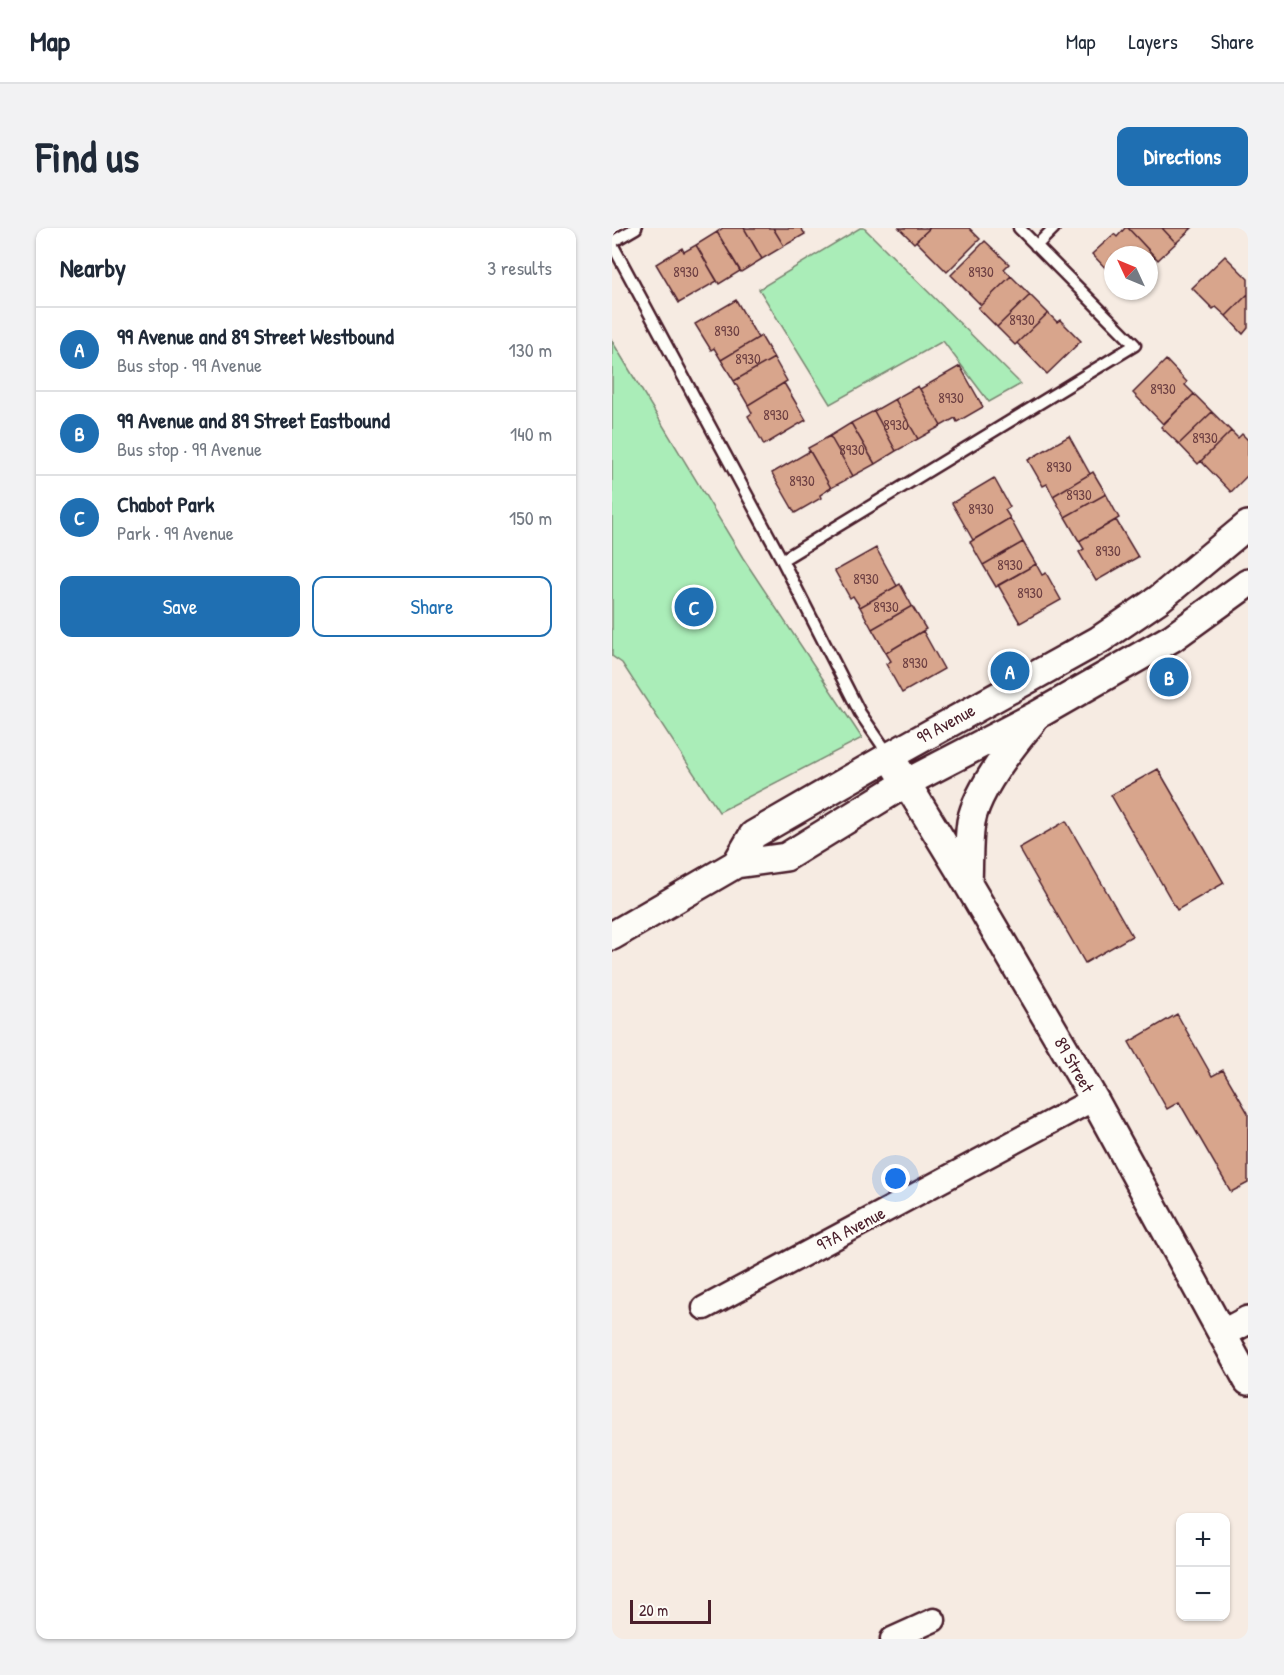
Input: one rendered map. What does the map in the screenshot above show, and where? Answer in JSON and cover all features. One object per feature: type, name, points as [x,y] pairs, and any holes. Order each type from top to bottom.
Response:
[{"type":"street","name":"99 Avenue","points":[[736,864],[753,835],[1099,640],[1159,599],[1248,525]]},
{"type":"street","name":"99 Avenue","points":[[612,936],[736,864],[786,857],[906,783],[1039,714],[1172,638],[1248,583]]},
{"type":"street","points":[[968,884],[971,822],[977,804],[1011,747],[1039,714]]},
{"type":"street","name":"89 Street","points":[[890,756],[1094,1099],[1248,1381]]},
{"type":"street","name":"97A Avenue","points":[[704,1308],[1094,1099]]},
{"type":"street","points":[[1222,1334],[1248,1320]]},
{"type":"street","points":[[892,1639],[934,1620]]},
{"type":"lane","points":[[636,228],[612,243],[782,560],[860,713],[890,756]]},
{"type":"lane","points":[[782,560],[1135,345],[1019,228]]},
{"type":"lane","points":[[1036,246],[1054,228]]},
{"type":"green space","points":[[860,228],[864,228],[1021,384],[989,402],[943,341],[830,404],[759,289]]},
{"type":"green space","points":[[612,341],[743,558],[862,738],[719,812],[622,663],[612,656]]},
{"type":"building","points":[[723,228],[744,228],[762,259],[741,272],[717,232]]},
{"type":"building","points":[[744,228],[773,228],[784,246],[762,259]]},
{"type":"building","points":[[773,228],[801,228],[805,234],[784,246]]},
{"type":"building","points":[[899,228],[930,228],[914,243]]},
{"type":"building","points":[[930,228],[969,228],[980,239],[947,272],[916,241]]},
{"type":"building","points":[[1125,228],[1128,228],[1145,246],[1104,246],[1104,267],[1092,254],[1114,234],[1117,237]]},
{"type":"building","points":[[1128,228],[1162,228],[1176,243],[1158,260],[1158,246],[1145,246]]},
{"type":"building","points":[[1162,228],[1192,228],[1176,243]]},
{"type":"building","points":[[717,232],[740,271],[719,284],[696,245]]},
{"type":"building","points":[[985,241],[1009,264],[1004,269],[1011,276],[981,305],[951,275]]},
{"type":"building","points":[[696,245],[717,281],[679,303],[656,264],[682,248],[684,252]]},
{"type":"building","points":[[1225,256],[1248,279],[1248,294],[1226,316],[1216,307],[1213,309],[1192,288]]},
{"type":"building","points":[[1011,276],[1030,295],[997,327],[978,308]]},
{"type":"building","points":[[1248,294],[1248,328],[1243,334],[1226,316]]},
{"type":"building","points":[[1030,295],[1048,313],[1015,345],[997,327]]},
{"type":"building","points":[[736,300],[758,338],[721,360],[714,348],[711,350],[695,324]]},
{"type":"building","points":[[1048,313],[1057,322],[1060,320],[1081,341],[1047,374],[1017,343]]},
{"type":"building","points":[[761,336],[774,358],[734,381],[721,360]]},
{"type":"building","points":[[774,358],[787,381],[748,405],[734,381]]},
{"type":"building","points":[[1166,360],[1187,382],[1185,385],[1194,394],[1163,424],[1133,393]]},
{"type":"building","points":[[960,366],[983,407],[957,422],[955,418],[941,426],[920,389]]},
{"type":"building","points":[[784,383],[806,420],[764,445],[748,416],[752,413],[748,405]]},
{"type":"building","points":[[918,386],[941,426],[918,439],[895,399]]},
{"type":"building","points":[[1194,394],[1212,412],[1179,444],[1161,427]]},
{"type":"building","points":[[895,399],[918,439],[896,451],[874,411]]},
{"type":"building","points":[[874,411],[896,451],[875,464],[851,423]]},
{"type":"building","points":[[1212,412],[1231,431],[1198,464],[1179,444]]},
{"type":"building","points":[[851,423],[875,464],[853,476],[830,436]]},
{"type":"building","points":[[1231,431],[1238,438],[1242,434],[1248,440],[1248,475],[1231,492],[1201,461]]},
{"type":"building","points":[[830,436],[853,476],[831,488],[808,448]]},
{"type":"building","points":[[1069,436],[1090,474],[1053,496],[1047,484],[1043,486],[1028,460]]},
{"type":"building","points":[[810,451],[831,488],[820,495],[821,498],[795,513],[772,473]]},
{"type":"building","points":[[1093,472],[1106,494],[1065,517],[1053,496]]},
{"type":"building","points":[[994,478],[1010,507],[1005,510],[1010,518],[973,540],[952,503]]},
{"type":"building","points":[[1106,494],[1119,518],[1079,541],[1065,517]]},
{"type":"building","points":[[1010,518],[1023,542],[983,565],[970,542]]},
{"type":"building","points":[[1116,520],[1138,557],[1096,581],[1079,552],[1084,549],[1079,541]]},
{"type":"building","points":[[1023,542],[1036,564],[996,587],[983,565]]},
{"type":"building","points":[[876,548],[897,586],[860,607],[853,596],[850,598],[835,571]]},
{"type":"building","points":[[1036,564],[1042,575],[1046,573],[1061,600],[1020,623],[998,585]]},
{"type":"building","points":[[900,584],[912,606],[872,629],[860,607]]},
{"type":"building","points":[[912,606],[926,629],[886,653],[872,629]]},
{"type":"building","points":[[923,631],[944,669],[902,693],[886,664],[891,661],[886,653]]},
{"type":"building","points":[[1158,769],[1224,883],[1177,910],[1111,795]]},
{"type":"building","points":[[1066,821],[1132,936],[1085,963],[1019,848]]},
{"type":"building","points":[[1177,1014],[1212,1076],[1223,1070],[1248,1113],[1248,1183],[1231,1192],[1179,1102],[1167,1109],[1129,1042]]},
{"type":"place","name":"Chabot Park","points":[[694,607]]},
{"type":"place","name":"99 Avenue and 89 Street Westbound","points":[[1010,671]]},
{"type":"place","name":"99 Avenue and 89 Street Eastbound","points":[[1169,677]]}]
